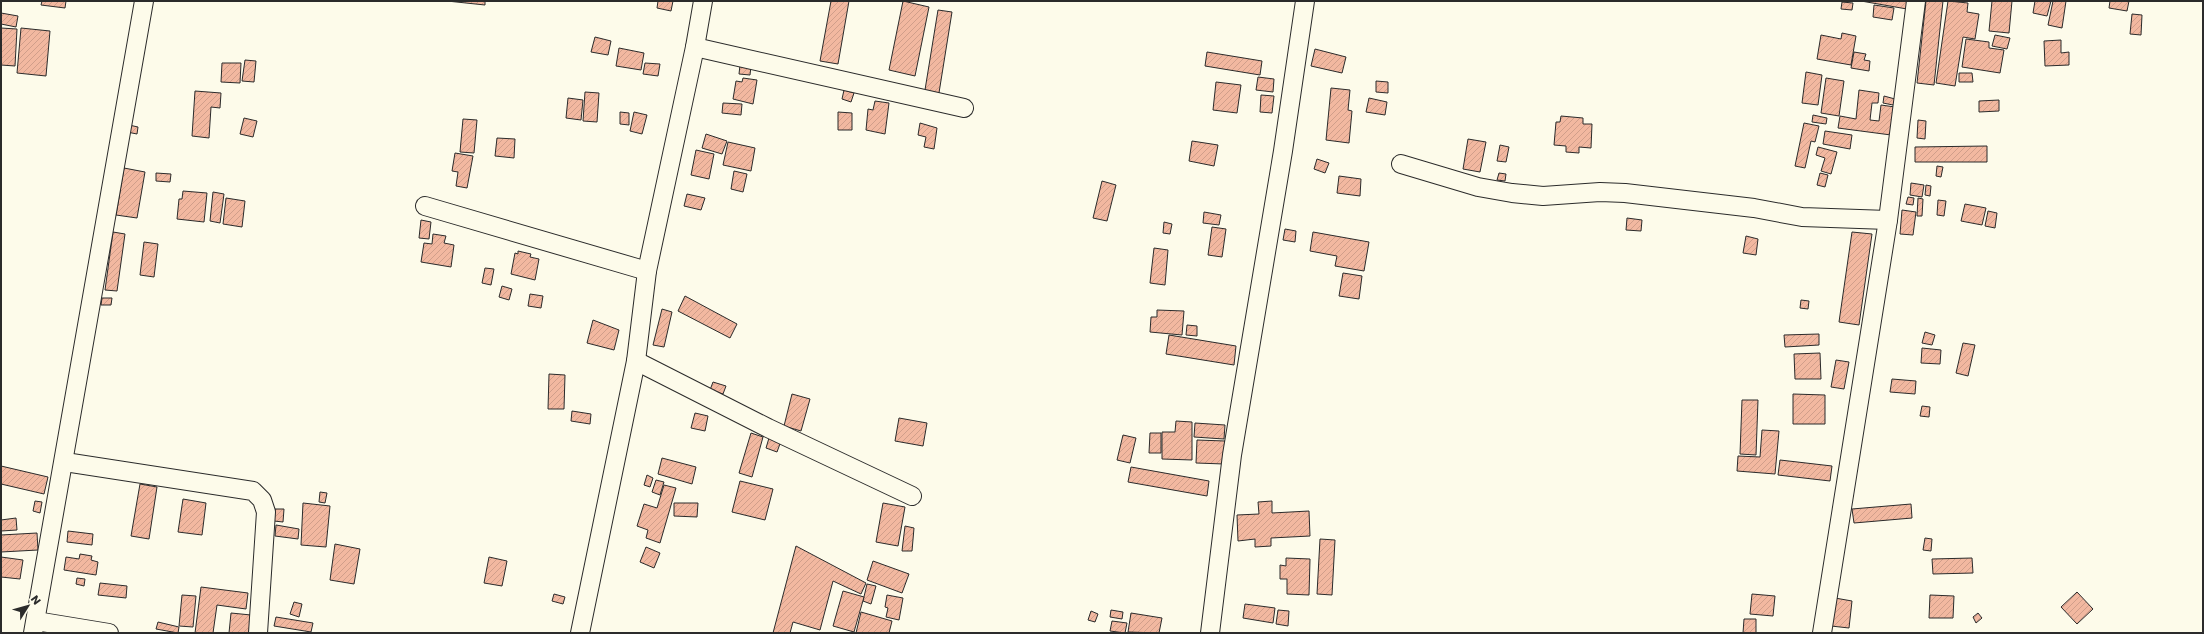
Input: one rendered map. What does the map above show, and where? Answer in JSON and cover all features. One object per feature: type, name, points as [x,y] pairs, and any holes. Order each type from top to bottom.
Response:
[{"type":"street","points":[[109,633],[35,627],[65,462],[144,1]]},
{"type":"street","points":[[580,633],[636,361],[647,270],[695,47],[703,1]]},
{"type":"street","points":[[1210,633],[1232,455],[1283,151],[1305,1]]},
{"type":"street","points":[[1822,633],[1888,220],[1916,1]]},
{"type":"street","points":[[695,47],[964,108]]},
{"type":"street","points":[[1401,164],[1478,187],[1512,193],[1543,196],[1600,192],[1626,193],[1754,208],[1802,218],[1888,220]]},
{"type":"street","points":[[425,206],[647,270]]},
{"type":"street","points":[[636,361],[768,428],[912,496]]},
{"type":"street","points":[[65,462],[253,491],[262,500],[266,512],[258,633]]},
{"type":"building","points":[[42,1],[66,1],[65,8],[41,5]]},
{"type":"building","points":[[447,1],[485,1],[485,5]]},
{"type":"building","points":[[658,1],[673,1],[671,11],[657,8]]},
{"type":"building","points":[[831,1],[849,1],[838,64],[820,61]]},
{"type":"building","points":[[903,1],[929,7],[915,76],[889,70]]},
{"type":"building","points":[[1861,1],[1909,1],[1907,9]]},
{"type":"building","points":[[1926,1],[1943,1],[1934,85],[1917,83]]},
{"type":"building","points":[[1948,1],[1968,3],[1967,12],[1979,14],[1975,39],[1963,37],[1955,86],[1936,83]]},
{"type":"building","points":[[1992,1],[2012,1],[2009,33],[1989,31]]},
{"type":"building","points":[[2035,1],[2051,1],[2047,16],[2033,13]]},
{"type":"building","points":[[2053,1],[2066,1],[2062,28],[2048,25]]},
{"type":"building","points":[[2110,1],[2129,1],[2127,11],[2109,8]]},
{"type":"building","points":[[1842,2],[1853,3],[1852,10],[1841,9]]},
{"type":"building","points":[[1874,5],[1894,8],[1892,20],[1873,17]]},
{"type":"building","points":[[938,10],[952,12],[938,99],[924,96]]},
{"type":"building","points":[[1,13],[18,16],[16,27],[1,24]]},
{"type":"building","points":[[2132,14],[2142,15],[2141,35],[2130,34]]},
{"type":"building","points":[[1,28],[17,29],[15,66],[1,65]]},
{"type":"building","points":[[21,28],[50,31],[46,76],[17,73]]},
{"type":"building","points":[[1842,33],[1856,36],[1851,65],[1817,59],[1821,35],[1841,39]]},
{"type":"building","points":[[1995,35],[2010,38],[2007,49],[1992,46]]},
{"type":"building","points":[[595,37],[611,41],[608,55],[591,52]]},
{"type":"building","points":[[1966,39],[1989,42],[1989,48],[2004,50],[2000,73],[1962,67]]},
{"type":"building","points":[[2061,40],[2061,53],[2069,52],[2069,65],[2045,66],[2044,41]]},
{"type":"building","points":[[619,48],[644,53],[641,70],[616,66]]},
{"type":"building","points":[[1315,49],[1346,57],[1342,73],[1311,66]]},
{"type":"building","points":[[1207,52],[1262,61],[1260,75],[1205,66]]},
{"type":"building","points":[[1854,52],[1866,54],[1864,60],[1870,61],[1869,71],[1851,68]]},
{"type":"building","points":[[245,60],[256,61],[254,82],[242,81]]},
{"type":"building","points":[[222,63],[241,63],[240,83],[221,82]]},
{"type":"building","points":[[645,63],[660,64],[658,76],[643,74]]},
{"type":"building","points":[[740,65],[751,66],[750,75],[739,74]]},
{"type":"building","points":[[1806,72],[1822,75],[1818,105],[1802,103]]},
{"type":"building","points":[[1959,73],[1972,73],[1973,82],[1959,82]]},
{"type":"building","points":[[1258,77],[1274,79],[1273,92],[1256,90]]},
{"type":"building","points":[[743,78],[757,80],[753,104],[733,99],[736,81],[742,82]]},
{"type":"building","points":[[1826,78],[1844,81],[1839,116],[1821,113]]},
{"type":"building","points":[[1376,81],[1388,82],[1388,93],[1376,92]]},
{"type":"building","points":[[1216,82],[1241,85],[1237,113],[1213,110]]},
{"type":"building","points":[[1331,88],[1350,90],[1348,110],[1352,111],[1349,143],[1326,140]]},
{"type":"building","points":[[844,90],[854,93],[851,102],[842,99]]},
{"type":"building","points":[[1859,90],[1879,93],[1878,103],[1872,103],[1870,120],[1879,121],[1881,105],[1895,107],[1891,135],[1838,128],[1840,116],[1856,119]]},
{"type":"building","points":[[195,91],[221,93],[220,108],[211,107],[209,138],[192,136]]},
{"type":"building","points":[[585,92],[599,93],[597,122],[583,121]]},
{"type":"building","points":[[1261,95],[1274,96],[1272,113],[1260,112]]},
{"type":"building","points":[[1884,96],[1895,99],[1893,105],[1883,103]]},
{"type":"building","points":[[568,98],[583,100],[581,120],[566,118]]},
{"type":"building","points":[[1369,98],[1387,102],[1385,115],[1366,112]]},
{"type":"building","points":[[1999,100],[1999,111],[1979,112],[1979,101]]},
{"type":"building","points":[[875,101],[889,103],[885,134],[866,130],[868,109],[873,110]]},
{"type":"building","points":[[723,103],[742,104],[741,115],[722,113]]},
{"type":"building","points":[[620,112],[629,113],[629,125],[620,124]]},
{"type":"building","points":[[634,112],[647,115],[642,134],[630,131]]},
{"type":"building","points":[[838,112],[852,113],[852,130],[838,130]]},
{"type":"building","points":[[1813,115],[1827,118],[1826,124],[1812,122]]},
{"type":"building","points":[[1561,116],[1583,118],[1583,124],[1592,124],[1591,148],[1579,147],[1579,153],[1566,152],[1566,146],[1554,145],[1556,122],[1560,122]]},
{"type":"building","points":[[244,118],[257,121],[253,137],[240,134]]},
{"type":"building","points":[[463,119],[477,120],[474,153],[460,152]]},
{"type":"building","points":[[1918,120],[1926,121],[1925,139],[1917,138]]},
{"type":"building","points":[[920,123],[937,128],[934,149],[924,147],[926,137],[918,135]]},
{"type":"building","points":[[1804,123],[1819,126],[1815,142],[1811,141],[1805,168],[1795,166]]},
{"type":"building","points":[[129,125],[138,127],[137,134],[127,132]]},
{"type":"building","points":[[1825,131],[1852,135],[1850,149],[1823,144]]},
{"type":"building","points":[[706,134],[727,141],[722,154],[702,148]]},
{"type":"building","points":[[497,138],[515,139],[514,158],[495,156]]},
{"type":"building","points":[[1468,139],[1486,142],[1480,172],[1463,169]]},
{"type":"building","points":[[1192,141],[1218,145],[1214,166],[1189,161]]},
{"type":"building","points":[[728,142],[755,148],[751,171],[723,165]]},
{"type":"building","points":[[1500,145],[1509,147],[1506,162],[1497,161]]},
{"type":"building","points":[[1987,146],[1987,162],[1915,162],[1915,147]]},
{"type":"building","points":[[1818,147],[1837,152],[1831,174],[1821,171],[1825,158],[1816,155]]},
{"type":"building","points":[[696,150],[714,154],[709,179],[691,175]]},
{"type":"building","points":[[455,153],[473,156],[467,188],[456,186],[458,172],[452,171]]},
{"type":"building","points":[[1317,159],[1329,163],[1325,173],[1314,169]]},
{"type":"building","points":[[1937,166],[1943,167],[1941,177],[1936,176]]},
{"type":"building","points":[[124,168],[145,172],[137,218],[116,215]]},
{"type":"building","points":[[734,171],[747,174],[743,192],[731,189]]},
{"type":"building","points":[[156,173],[171,174],[170,182],[156,181]]},
{"type":"building","points":[[1499,173],[1506,174],[1505,181],[1497,180]]},
{"type":"building","points":[[1820,173],[1828,175],[1825,187],[1817,185]]},
{"type":"building","points":[[1339,176],[1361,179],[1360,196],[1337,193]]},
{"type":"building","points":[[1102,181],[1116,185],[1107,221],[1093,218]]},
{"type":"building","points":[[1911,183],[1924,185],[1922,197],[1910,195]]},
{"type":"building","points":[[1926,185],[1931,186],[1930,196],[1925,195]]},
{"type":"building","points":[[183,191],[207,193],[204,222],[177,219],[179,199],[182,199]]},
{"type":"building","points":[[213,192],[224,194],[220,223],[210,221]]},
{"type":"building","points":[[687,194],[705,198],[701,210],[684,206]]},
{"type":"building","points":[[1908,197],[1914,198],[1913,205],[1906,204]]},
{"type":"building","points":[[226,198],[245,201],[242,227],[223,224]]},
{"type":"building","points":[[1918,198],[1923,199],[1922,216],[1917,216]]},
{"type":"building","points":[[1938,200],[1946,201],[1944,216],[1937,215]]},
{"type":"building","points":[[1965,204],[1986,208],[1982,225],[1961,221]]},
{"type":"building","points":[[1902,210],[1916,212],[1913,235],[1900,234]]},
{"type":"building","points":[[1988,211],[1997,213],[1995,228],[1985,226]]},
{"type":"building","points":[[1204,212],[1221,215],[1219,225],[1203,223]]},
{"type":"building","points":[[1627,218],[1642,220],[1641,231],[1626,230]]},
{"type":"building","points":[[421,220],[431,222],[429,239],[419,238]]},
{"type":"building","points":[[1164,222],[1172,224],[1170,234],[1163,233]]},
{"type":"building","points":[[1212,227],[1226,229],[1222,257],[1208,255]]},
{"type":"building","points":[[1285,229],[1296,231],[1295,242],[1283,240]]},
{"type":"building","points":[[113,232],[125,234],[117,291],[105,290]]},
{"type":"building","points":[[1313,232],[1369,242],[1364,271],[1335,266],[1337,256],[1310,251]]},
{"type":"building","points":[[1852,232],[1872,234],[1859,325],[1839,322]]},
{"type":"building","points":[[433,234],[446,236],[444,243],[454,245],[451,267],[421,262],[424,243],[432,244]]},
{"type":"building","points":[[1746,236],[1758,239],[1756,255],[1743,253]]},
{"type":"building","points":[[144,242],[158,244],[154,277],[140,275]]},
{"type":"building","points":[[1154,248],[1168,250],[1165,285],[1150,283]]},
{"type":"building","points":[[518,251],[531,254],[530,257],[539,259],[535,280],[511,274],[515,253],[518,254]]},
{"type":"building","points":[[485,268],[494,269],[491,285],[482,283]]},
{"type":"building","points":[[1343,273],[1362,276],[1359,299],[1339,296]]},
{"type":"building","points":[[502,286],[512,289],[509,300],[499,297]]},
{"type":"building","points":[[530,294],[543,296],[541,308],[528,306]]},
{"type":"building","points":[[685,296],[737,324],[730,338],[678,311]]},
{"type":"building","points":[[102,298],[112,298],[111,305],[101,305]]},
{"type":"building","points":[[1801,300],[1809,301],[1808,309],[1800,308]]},
{"type":"building","points":[[662,309],[672,312],[664,347],[653,345]]},
{"type":"building","points":[[1157,310],[1184,311],[1182,335],[1150,332],[1151,317],[1157,317]]},
{"type":"building","points":[[593,320],[619,330],[614,350],[587,343]]},
{"type":"building","points":[[1187,325],[1197,326],[1197,336],[1186,335]]},
{"type":"building","points":[[1925,332],[1935,335],[1932,345],[1922,343]]},
{"type":"building","points":[[1819,334],[1819,345],[1785,347],[1784,335]]},
{"type":"building","points":[[1169,335],[1236,346],[1234,365],[1166,354]]},
{"type":"building","points":[[1963,343],[1975,345],[1968,376],[1956,373]]},
{"type":"building","points":[[1922,348],[1941,350],[1940,364],[1921,363]]},
{"type":"building","points":[[1820,353],[1821,379],[1795,379],[1794,354]]},
{"type":"building","points":[[1836,360],[1849,362],[1844,389],[1831,387]]},
{"type":"building","points":[[549,374],[565,375],[564,409],[548,409]]},
{"type":"building","points":[[1892,379],[1916,381],[1915,394],[1890,392]]},
{"type":"building","points":[[713,382],[726,386],[723,394],[710,390]]},
{"type":"building","points":[[792,394],[810,399],[801,431],[784,426]]},
{"type":"building","points":[[1793,394],[1825,395],[1825,424],[1793,424]]},
{"type":"building","points":[[1742,400],[1758,400],[1756,455],[1740,454]]},
{"type":"building","points":[[1922,406],[1930,407],[1929,417],[1920,416]]},
{"type":"building","points":[[572,411],[591,414],[590,424],[571,421]]},
{"type":"building","points":[[695,413],[708,416],[705,431],[691,428]]},
{"type":"building","points":[[899,418],[927,423],[923,446],[895,441]]},
{"type":"building","points":[[1176,421],[1192,422],[1192,460],[1162,459],[1162,432],[1175,432]]},
{"type":"building","points":[[1195,423],[1225,425],[1224,439],[1194,437]]},
{"type":"building","points":[[1762,430],[1779,431],[1775,474],[1737,471],[1738,456],[1760,457]]},
{"type":"building","points":[[751,433],[763,437],[752,477],[739,473]]},
{"type":"building","points":[[1150,433],[1161,433],[1161,453],[1149,453]]},
{"type":"building","points":[[1123,435],[1136,438],[1130,463],[1117,460]]},
{"type":"building","points":[[769,438],[781,441],[777,452],[766,448]]},
{"type":"building","points":[[1197,440],[1225,441],[1224,464],[1196,463]]},
{"type":"building","points":[[662,458],[696,467],[692,484],[658,474]]},
{"type":"building","points":[[1780,460],[1832,466],[1830,481],[1778,475]]},
{"type":"building","points":[[1,466],[48,477],[44,494],[1,484]]},
{"type":"building","points":[[1131,467],[1209,481],[1207,496],[1128,482]]},
{"type":"building","points":[[647,475],[653,478],[650,487],[644,485]]},
{"type":"building","points":[[656,480],[664,482],[660,495],[652,492]]},
{"type":"building","points":[[740,481],[773,489],[765,520],[732,512]]},
{"type":"building","points":[[140,484],[157,487],[149,539],[131,536]]},
{"type":"building","points":[[664,485],[676,488],[660,543],[646,538],[648,530],[637,526],[644,504],[657,508]]},
{"type":"building","points":[[320,492],[327,493],[325,503],[319,502]]},
{"type":"building","points":[[183,499],[206,503],[202,535],[178,532]]},
{"type":"building","points":[[35,501],[42,502],[40,513],[33,511]]},
{"type":"building","points":[[1272,501],[1272,513],[1309,511],[1310,536],[1271,538],[1271,546],[1255,547],[1255,539],[1238,541],[1237,515],[1259,514],[1258,502]]},
{"type":"building","points":[[303,503],[330,506],[326,547],[301,545]]},
{"type":"building","points":[[674,503],[698,503],[697,517],[674,516]]},
{"type":"building","points":[[883,503],[905,507],[898,546],[876,542]]},
{"type":"building","points":[[1911,504],[1912,518],[1854,523],[1852,509]]},
{"type":"building","points":[[275,509],[284,509],[283,522],[274,521]]},
{"type":"building","points":[[16,518],[17,530],[1,531],[1,520]]},
{"type":"building","points":[[276,525],[299,529],[298,539],[275,536]]},
{"type":"building","points":[[905,526],[914,528],[912,551],[902,551]]},
{"type":"building","points":[[68,531],[93,534],[92,545],[67,542]]},
{"type":"building","points":[[37,533],[38,550],[1,552],[1,535]]},
{"type":"building","points":[[1925,538],[1932,539],[1931,551],[1923,550]]},
{"type":"building","points":[[1320,539],[1335,540],[1332,595],[1317,594]]},
{"type":"building","points":[[335,544],[360,549],[354,584],[330,580]]},
{"type":"building","points":[[796,546],[866,583],[861,594],[833,581],[820,630],[793,622],[790,633],[773,633]]},
{"type":"building","points":[[646,547],[660,553],[654,568],[640,562]]},
{"type":"building","points":[[80,554],[92,556],[91,560],[98,562],[96,575],[64,570],[66,557],[79,559]]},
{"type":"building","points":[[1,557],[23,560],[20,579],[1,577]]},
{"type":"building","points":[[489,557],[507,561],[502,586],[484,583]]},
{"type":"building","points":[[1286,558],[1310,559],[1309,595],[1287,594],[1287,579],[1280,579],[1280,565],[1286,566]]},
{"type":"building","points":[[1972,558],[1973,573],[1933,574],[1932,559]]},
{"type":"building","points":[[873,561],[909,574],[902,593],[867,580]]},
{"type":"building","points":[[77,578],[85,579],[84,586],[76,584]]},
{"type":"building","points":[[100,583],[127,586],[126,598],[98,595]]},
{"type":"building","points":[[867,584],[876,586],[871,604],[863,601]]},
{"type":"building","points":[[201,587],[248,593],[246,609],[217,605],[213,633],[195,633]]},
{"type":"building","points":[[843,591],[864,597],[854,632],[833,626]]},
{"type":"building","points":[[2077,592],[2093,609],[2077,624],[2061,607]]},
{"type":"building","points":[[554,594],[565,597],[563,604],[552,601]]},
{"type":"building","points":[[1752,594],[1775,596],[1773,616],[1750,614]]},
{"type":"building","points":[[182,595],[196,596],[193,627],[179,626]]},
{"type":"building","points":[[887,595],[903,598],[899,620],[886,617],[888,608],[885,607]]},
{"type":"building","points":[[1930,595],[1954,596],[1953,618],[1929,618]]},
{"type":"building","points":[[1835,598],[1852,601],[1849,628],[1831,626]]},
{"type":"building","points":[[294,602],[302,604],[299,617],[290,614]]},
{"type":"building","points":[[1245,604],[1275,608],[1273,623],[1243,618]]},
{"type":"building","points":[[1111,610],[1123,612],[1122,619],[1110,617]]},
{"type":"building","points":[[1278,610],[1289,611],[1288,626],[1276,624]]},
{"type":"building","points":[[1091,611],[1098,614],[1095,622],[1088,620]]},
{"type":"building","points":[[861,612],[892,621],[889,633],[856,633]]},
{"type":"building","points":[[231,613],[251,615],[249,633],[229,633]]},
{"type":"building","points":[[1131,613],[1162,618],[1159,633],[1128,632]]},
{"type":"building","points":[[1978,613],[1982,618],[1976,623],[1973,617]]},
{"type":"building","points":[[276,617],[313,623],[311,632],[274,626]]},
{"type":"building","points":[[1744,619],[1756,619],[1756,633],[1743,633]]},
{"type":"building","points":[[1112,621],[1127,623],[1125,633],[1110,631]]},
{"type":"building","points":[[158,622],[179,627],[178,633],[156,629]]}]
